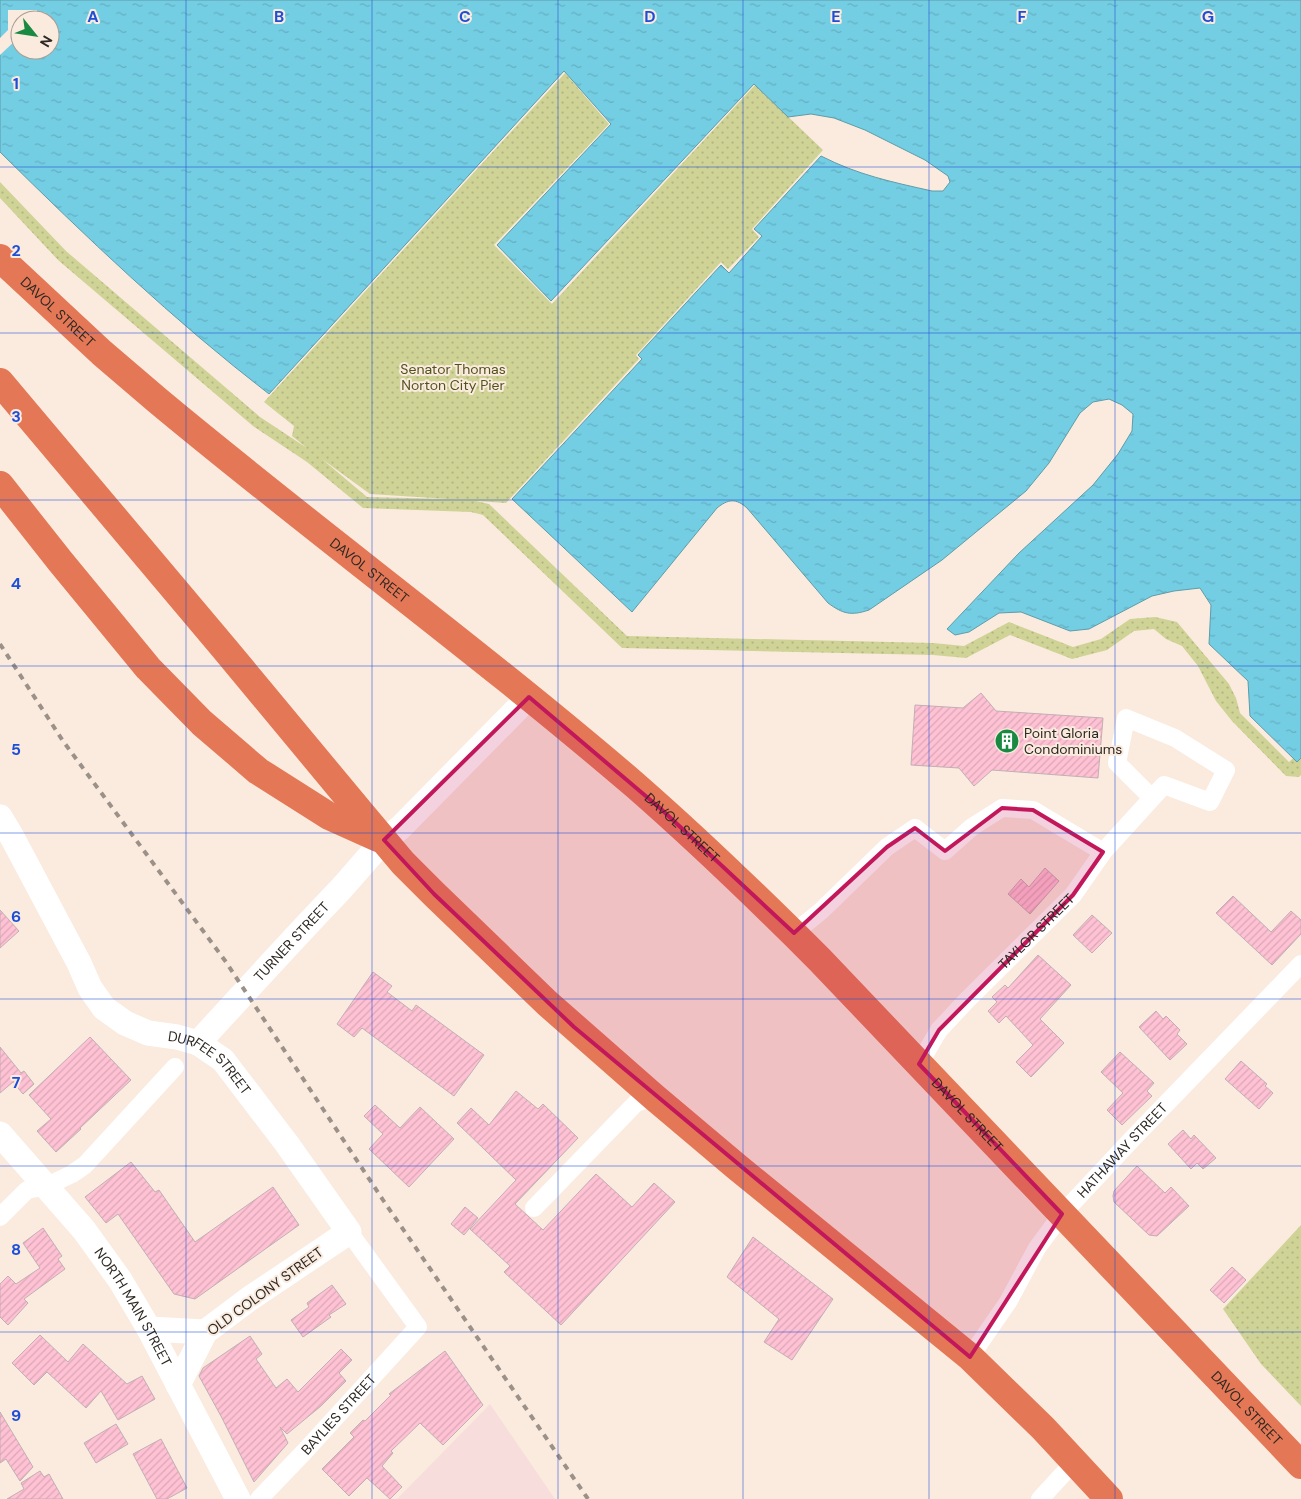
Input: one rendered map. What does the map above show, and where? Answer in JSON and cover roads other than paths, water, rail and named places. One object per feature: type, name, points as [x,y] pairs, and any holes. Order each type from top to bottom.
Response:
[{"type":"highway","name":"DAVOL STREET","points":[[0,258],[102,353],[177,417],[529,697],[668,815],[742,883],[794,933],[1301,1464]]},
{"type":"highway","points":[[0,382],[384,840],[434,894],[521,979],[654,1097],[970,1357],[1075,1461],[1110,1499]]},
{"type":"highway","points":[[0,485],[148,668],[202,723],[258,771],[329,816],[384,840]]},
{"type":"main road","name":"TURNER STREET","points":[[198,1043],[270,963],[360,869],[384,840],[400,828],[529,697]]},
{"type":"main road","name":"DURFEE STREET","points":[[0,817],[26,862],[90,988],[104,1008],[124,1023],[148,1033],[177,1037],[198,1043],[223,1060],[287,1144],[349,1232]]},
{"type":"main road","name":"NORTH MAIN STREET","points":[[0,1134],[84,1230],[120,1280],[149,1329],[238,1499]]},
{"type":"main road","name":"OLD COLONY STREET","points":[[178,1385],[205,1332],[349,1232]]},
{"type":"main road","points":[[149,1329],[205,1332]]},
{"type":"street","name":"TAYLOR STREET","points":[[919,1064],[939,1030],[1073,895],[1103,852],[1164,785],[1210,802],[1226,770],[1175,738],[1126,718],[1117,762],[1152,798]]},
{"type":"street","points":[[794,933],[821,911],[887,847],[915,828],[945,851],[972,827],[1002,808],[1033,810],[1103,852]]},
{"type":"street","name":"HATHAWAY STREET","points":[[970,1357],[1008,1302],[1037,1248],[1062,1214],[1301,964]]},
{"type":"street","points":[[0,1218],[27,1190],[47,1186],[72,1174],[85,1165],[176,1067]]},
{"type":"street","points":[[534,1208],[636,1103],[654,1097]]},
{"type":"street","name":"DURFEE STREET","points":[[349,1232],[418,1327]]},
{"type":"street","name":"BAYLIES STREET","points":[[259,1499],[306,1451],[418,1327]]},
{"type":"street","points":[[1040,1499],[1075,1461]]},
{"type":"water","points":[[0,0],[1301,0],[1301,758],[1297,762],[1250,716],[1248,681],[1209,644],[1211,605],[1200,588],[1152,596],[1089,629],[1070,631],[1021,612],[999,613],[969,632],[955,635],[947,629],[1019,553],[1093,485],[1118,454],[1132,431],[1133,414],[1122,405],[1109,399],[1093,402],[1080,413],[1049,463],[1026,491],[942,560],[869,610],[857,613],[843,612],[828,603],[747,508],[736,501],[728,501],[717,508],[632,612],[512,499],[642,359],[638,355],[721,265],[729,273],[762,236],[754,229],[821,156],[862,173],[932,191],[943,191],[950,182],[948,176],[925,160],[865,130],[834,118],[811,114],[788,117],[754,84],[551,301],[497,245],[611,124],[564,71],[269,394],[164,307],[0,152]]},
{"type":"railway","points":[[0,644],[63,741],[226,962],[383,1200],[588,1499]]},
{"type":"place","name":"Point Gloria Condominiums","points":[[1007,741]]},
{"type":"park label","name":"Senator Thomas Norton City Pier","points":[[453,378]]}]
